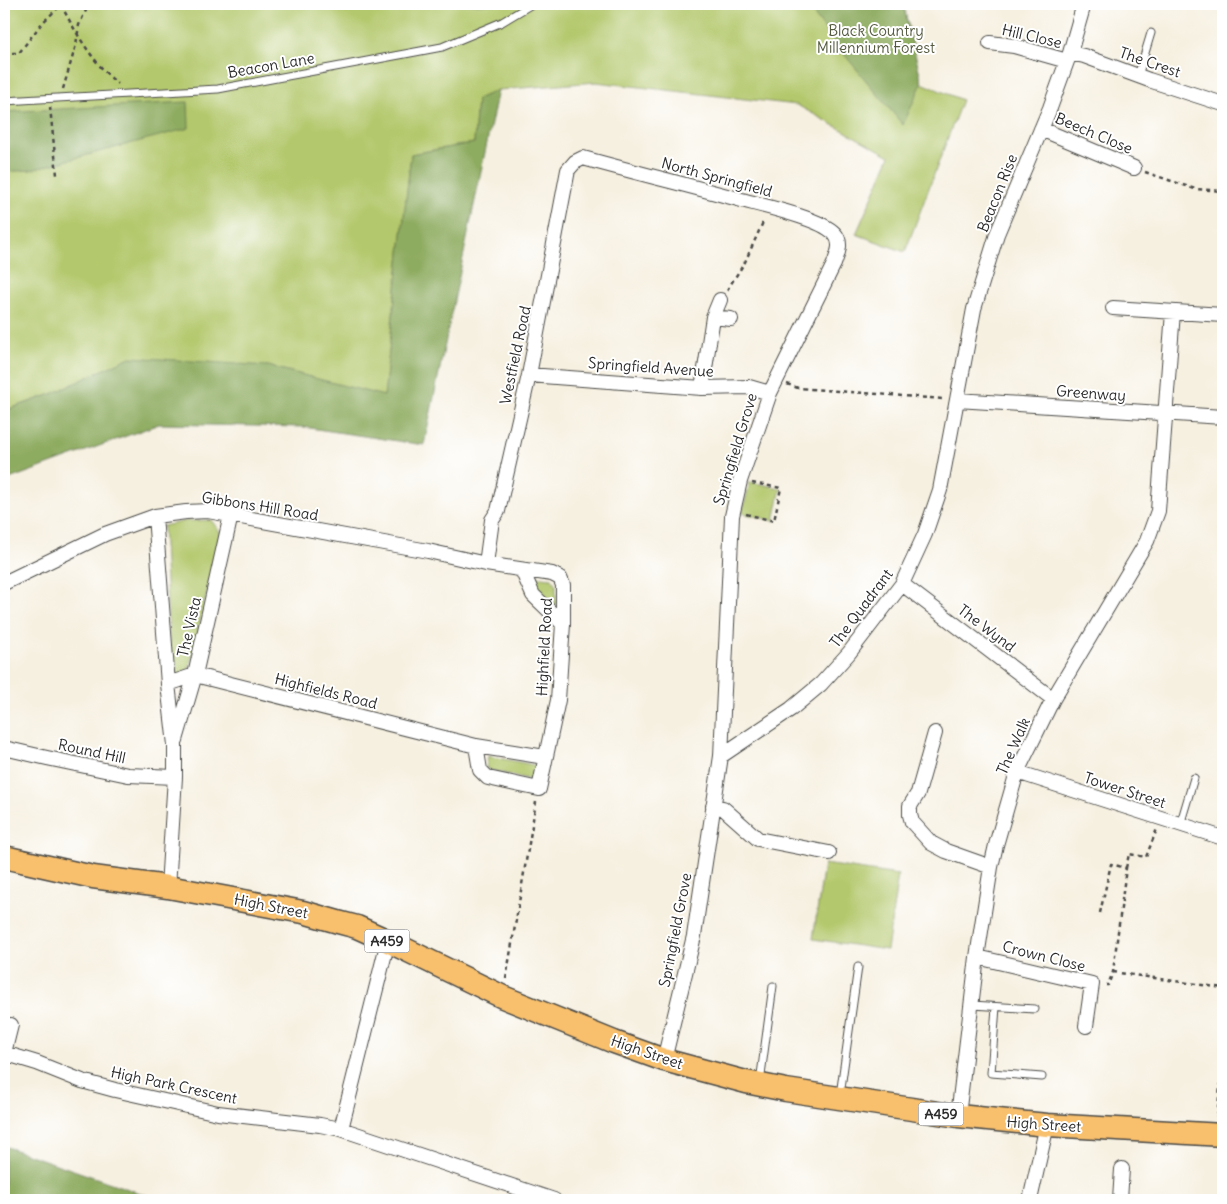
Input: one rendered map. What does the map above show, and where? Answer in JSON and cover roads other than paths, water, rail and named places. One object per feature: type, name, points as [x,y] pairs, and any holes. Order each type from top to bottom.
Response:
[{"type":"main road","name":"High Street","points":[[4,857],[94,877],[168,887],[303,912],[357,927],[503,997],[614,1042],[664,1060],[746,1082],[958,1116],[1219,1135]]},
{"type":"street","name":"Beacon Rise","points":[[957,400],[974,309],[997,234],[1069,57],[1084,4]]},
{"type":"street","name":"Hill Close","points":[[990,43],[1069,57]]},
{"type":"street","name":"The Crest","points":[[1069,57],[1084,56],[1220,103]]},
{"type":"street","name":"Beech Close","points":[[1041,129],[1134,168]]},
{"type":"street","name":"North Springfield","points":[[583,158],[770,207],[816,222],[832,231],[838,238]]},
{"type":"street","name":"Westfield Road","points":[[486,564],[492,520],[498,510],[529,375],[568,170],[575,162],[583,158]]},
{"type":"street","name":"Springfield Grove","points":[[664,1060],[694,936],[722,756],[733,511],[740,481],[773,387],[834,264],[840,248],[838,238]]},
{"type":"street","points":[[702,388],[713,317],[720,300]]},
{"type":"street","points":[[1113,308],[1223,315]]},
{"type":"street","name":"The Walk","points":[[958,1116],[977,956],[992,867],[998,836],[1017,772],[1053,699],[1147,541],[1158,511],[1173,312]]},
{"type":"street","points":[[713,317],[731,319]]},
{"type":"street","name":"Springfield Avenue","points":[[529,375],[702,388],[773,387]]},
{"type":"street","name":"Greenway","points":[[957,400],[1223,417]]},
{"type":"street","name":"The Quadrant","points":[[722,756],[792,709],[821,684],[902,584],[925,534],[940,490],[957,400]]},
{"type":"street","name":"Gibbons Hill Road","points":[[4,583],[106,534],[155,516],[208,511],[522,570]]},
{"type":"street","name":"The Vista","points":[[175,745],[195,675],[231,515]]},
{"type":"street","name":"The Vista","points":[[155,516],[168,684],[175,745],[175,777],[168,887]]},
{"type":"street","points":[[522,570],[533,595],[563,624]]},
{"type":"street","name":"Highfield Road","points":[[522,570],[552,574],[560,578],[563,585],[563,624],[558,700],[545,756]]},
{"type":"street","name":"The Wynd","points":[[902,584],[1053,699]]},
{"type":"street","points":[[168,684],[195,675]]},
{"type":"street","name":"Highfields Road","points":[[195,675],[476,746],[545,756]]},
{"type":"street","points":[[935,732],[918,793],[910,806],[912,822],[931,843],[946,852],[992,867]]},
{"type":"street","points":[[476,746],[480,770],[488,778],[539,789],[545,756]]},
{"type":"street","name":"Round Hill","points":[[4,748],[128,775],[175,777]]},
{"type":"street","name":"Tower Street","points":[[1017,772],[1223,838]]},
{"type":"street","points":[[713,806],[723,808],[758,839],[829,854]]},
{"type":"street","points":[[341,1130],[388,941]]},
{"type":"street","name":"Crown Close","points":[[977,956],[1092,984],[1086,1026]]},
{"type":"street","points":[[4,1053],[11,1025]]},
{"type":"street","name":"High Park Crescent","points":[[4,1053],[82,1080],[125,1092],[218,1113],[320,1125],[341,1130],[554,1200]]},
{"type":"street","points":[[1030,1200],[1048,1124]]},
{"type":"street","points":[[1120,1200],[1122,1169]]},
{"type":"lane","name":"Beacon Lane","points":[[4,101],[218,89],[442,48],[502,22],[532,4]]},
{"type":"lane","points":[[1138,76],[1151,33]]},
{"type":"lane","points":[[1180,824],[1194,778]]},
{"type":"lane","points":[[839,1098],[858,967]]},
{"type":"lane","points":[[760,1085],[772,986]]},
{"type":"lane","points":[[972,1005],[1035,1009]]},
{"type":"lane","points":[[996,1007],[991,1073],[1042,1077]]},
{"type":"park label","name":"Black Country Millennium Forest","points":[[876,38]]}]
